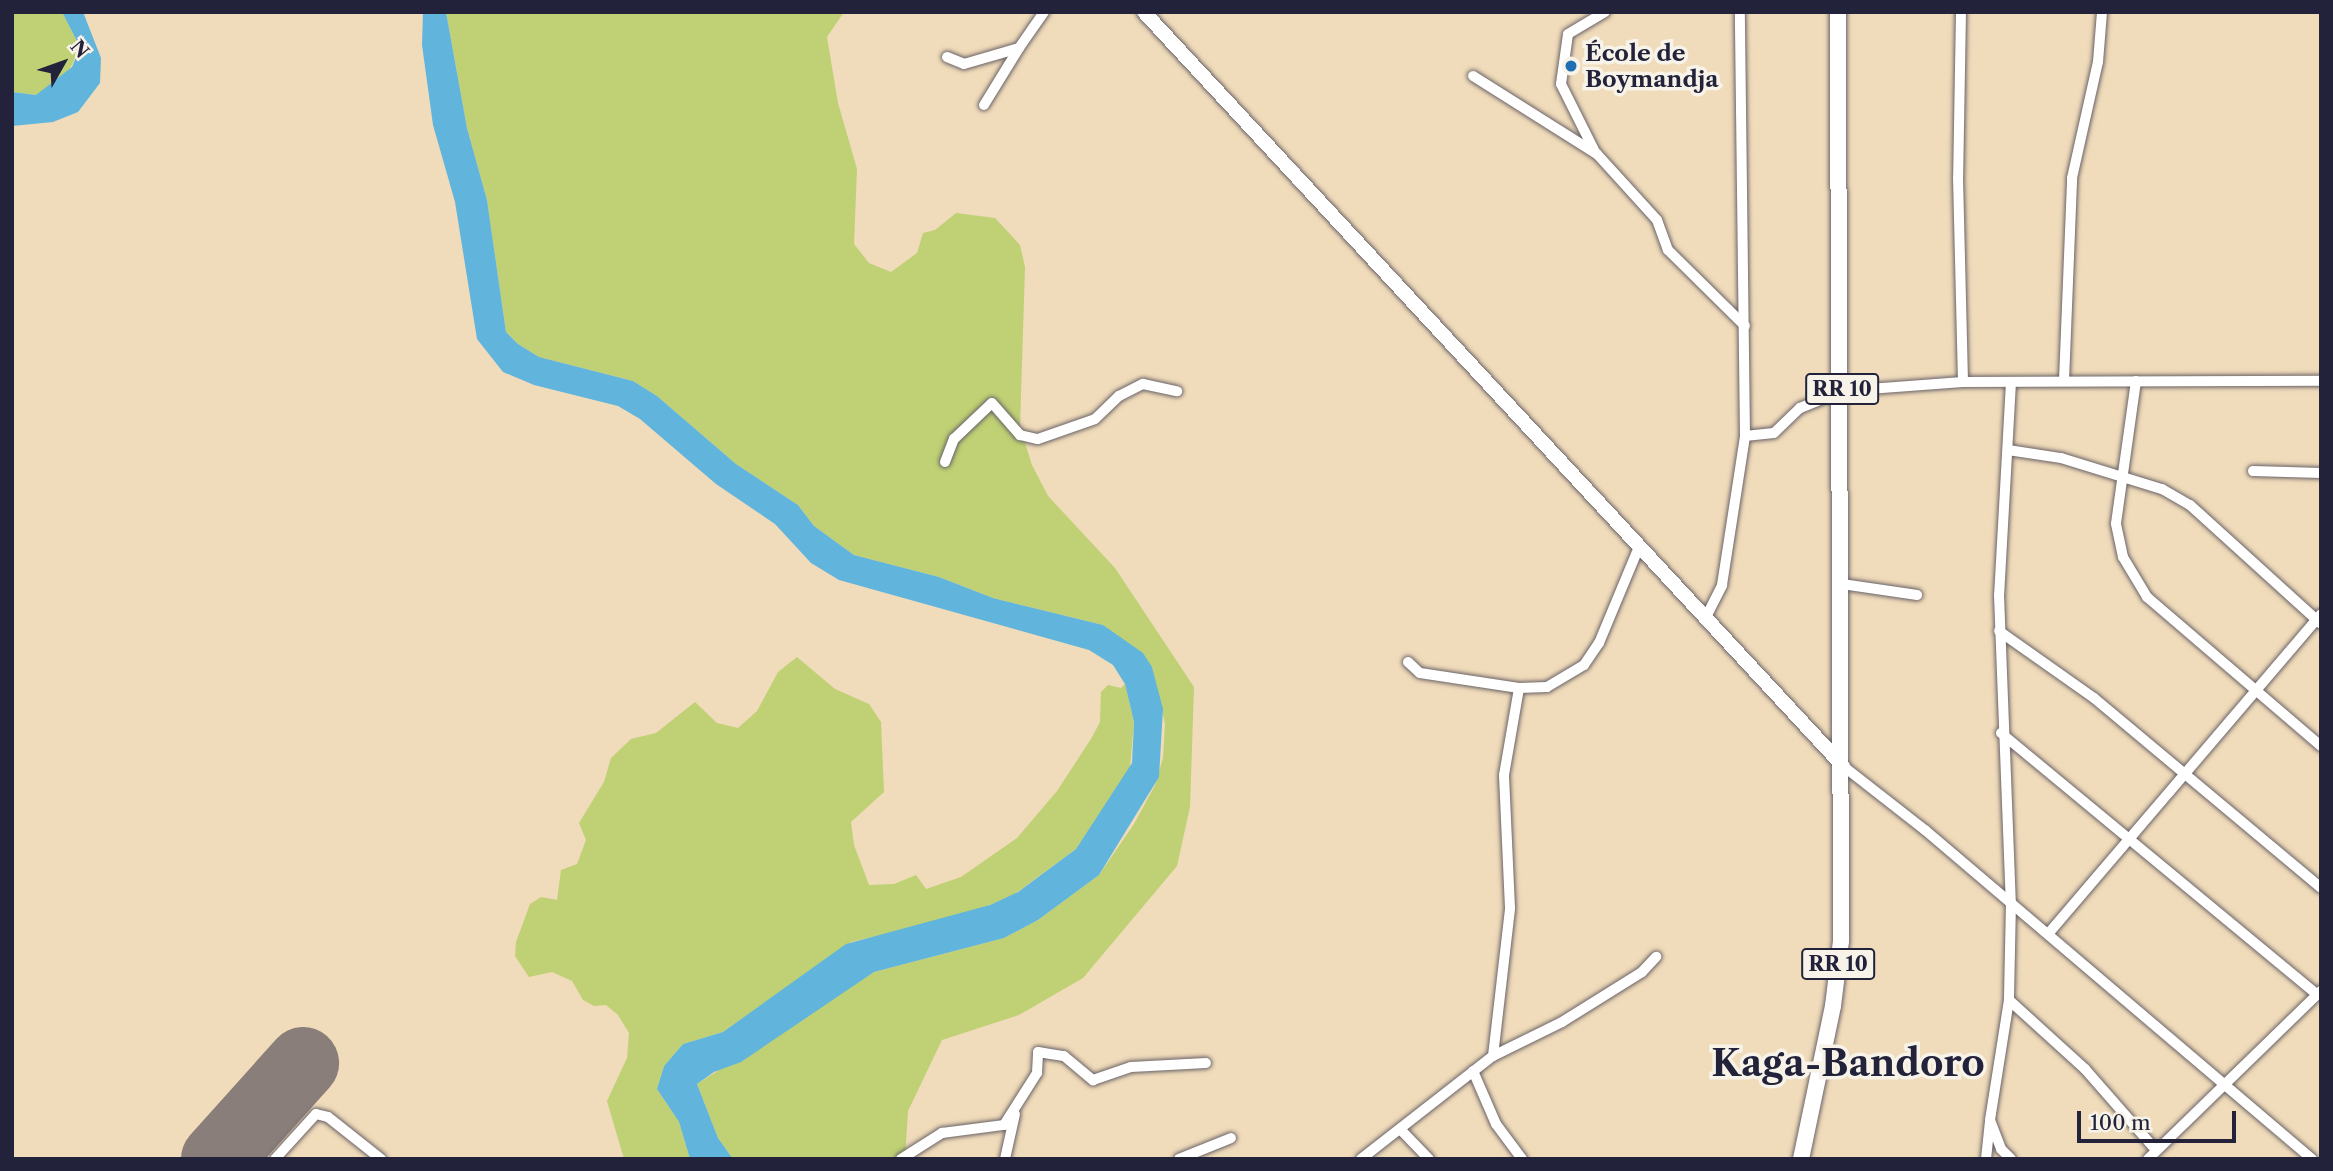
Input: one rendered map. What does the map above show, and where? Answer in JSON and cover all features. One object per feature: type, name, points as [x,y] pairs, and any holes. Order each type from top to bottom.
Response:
[{"type":"main road","name":"RR 10","points":[[1801,1159],[1833,1006],[1839,954],[1843,766],[1838,12]]},
{"type":"street","points":[[985,105],[1044,12]]},
{"type":"street","points":[[1144,12],[1843,766],[2011,902],[2312,1159]]},
{"type":"street","points":[[1605,12],[1568,34],[1561,84],[1597,154],[1657,220],[1668,250],[1745,326]]},
{"type":"street","points":[[1705,620],[1722,585],[1745,436],[1741,12]]},
{"type":"street","points":[[1961,12],[1958,177],[1963,382]]},
{"type":"street","points":[[2064,382],[2072,178],[2098,62],[2102,12]]},
{"type":"street","points":[[947,57],[964,64],[1019,48]]},
{"type":"street","points":[[1473,76],[1597,154]]},
{"type":"street","points":[[2136,381],[2116,524],[2123,557],[2147,597],[2321,746]]},
{"type":"street","points":[[1745,436],[1774,433],[1800,408],[1842,391],[1963,382],[2321,381]]},
{"type":"street","points":[[1986,1159],[2010,1000],[2011,902],[2001,733],[1999,631],[2011,382]]},
{"type":"street","points":[[945,462],[954,439],[992,402],[1020,435],[1038,439],[1095,419],[1119,396],[1143,384],[1178,391]]},
{"type":"street","points":[[2008,450],[2061,458],[2162,489],[2190,505],[2319,619],[2048,934]]},
{"type":"street","points":[[2253,471],[2321,473]]},
{"type":"street","points":[[1408,662],[1420,673],[1519,688],[1547,687],[1584,665],[1599,643],[1639,547]]},
{"type":"street","points":[[1842,584],[1917,595]]},
{"type":"street","points":[[1999,631],[2058,670],[2186,772],[2321,888]]},
{"type":"street","points":[[1493,1056],[1510,908],[1504,775],[1519,688]]},
{"type":"street","points":[[2001,733],[2319,992],[2152,1154],[2085,1069],[2010,1000]]},
{"type":"street","points":[[1361,1159],[1493,1056],[1562,1022],[1642,972],[1656,957]]},
{"type":"street","points":[[901,1159],[942,1133],[1004,1125],[1037,1073],[1038,1052],[1064,1056],[1093,1080],[1131,1067],[1206,1063]]},
{"type":"street","points":[[1473,1071],[1496,1124],[1522,1159]]},
{"type":"street","points":[[1005,1159],[1017,1104]]},
{"type":"street","points":[[275,1159],[316,1114],[328,1116],[381,1159]]},
{"type":"street","points":[[1990,1121],[2001,1149],[2011,1159]]},
{"type":"street","points":[[1400,1129],[1429,1159]]},
{"type":"street","points":[[1179,1159],[1231,1138]]},
{"type":"green space","points":[[12,12],[62,12],[80,47],[67,75],[36,95],[12,92]]},
{"type":"green space","points":[[446,12],[844,12],[827,37],[838,103],[857,169],[854,244],[869,263],[891,272],[917,253],[923,233],[935,230],[956,213],[995,218],[1020,245],[1025,267],[1020,427],[1032,465],[1048,496],[1115,568],[1194,687],[1190,807],[1177,866],[1083,978],[1019,1015],[942,1040],[908,1111],[905,1159],[733,1159],[718,1138],[697,1084],[874,972],[1004,938],[1038,920],[1099,875],[1134,824],[1155,785],[1163,758],[1165,724],[1152,667],[1103,625],[993,598],[939,577],[854,555],[814,526],[798,505],[736,464],[657,396],[633,381],[539,357],[518,344],[506,332],[487,200],[467,128]]},
{"type":"green space","points":[[797,657],[835,689],[869,704],[881,722],[884,792],[851,822],[854,845],[869,885],[894,884],[916,875],[926,889],[961,877],[1017,838],[1057,791],[1091,739],[1100,722],[1101,692],[1108,685],[1121,688],[1125,684],[1134,722],[1130,768],[1076,849],[1012,896],[962,916],[851,942],[723,1032],[683,1044],[664,1066],[657,1089],[679,1122],[690,1159],[624,1159],[607,1101],[627,1058],[629,1033],[618,1015],[606,1005],[594,1006],[583,1000],[572,981],[552,972],[529,977],[515,956],[516,942],[530,904],[541,897],[557,900],[561,870],[577,864],[586,840],[579,823],[604,782],[611,758],[631,739],[656,733],[695,702],[717,723],[738,728],[757,711],[778,672]]},
{"type":"water","points":[[62,12],[83,12],[101,58],[100,83],[78,112],[53,122],[12,126],[12,92],[36,95],[72,67],[80,47]]},
{"type":"water","points":[[423,12],[446,12],[467,128],[487,200],[506,332],[518,344],[539,357],[633,381],[657,396],[736,464],[798,505],[814,526],[854,555],[939,577],[993,598],[1103,625],[1143,653],[1152,667],[1163,709],[1159,777],[1099,875],[1038,920],[1004,938],[874,972],[741,1062],[714,1072],[697,1084],[718,1138],[733,1159],[690,1159],[679,1122],[657,1089],[664,1066],[683,1044],[723,1032],[846,944],[990,905],[1018,892],[1076,849],[1132,763],[1134,722],[1125,684],[1113,665],[1089,650],[839,580],[811,563],[775,524],[716,484],[640,419],[618,406],[534,385],[503,372],[477,339],[455,202],[433,125],[422,45]]},
{"type":"runway","points":[[217,1159],[303,1063]]},
{"type":"place","name":"École de Boymandja","points":[[1571,66]]},
{"type":"district","name":"Kaga-Bandoro","points":[[1848,1063]]}]
